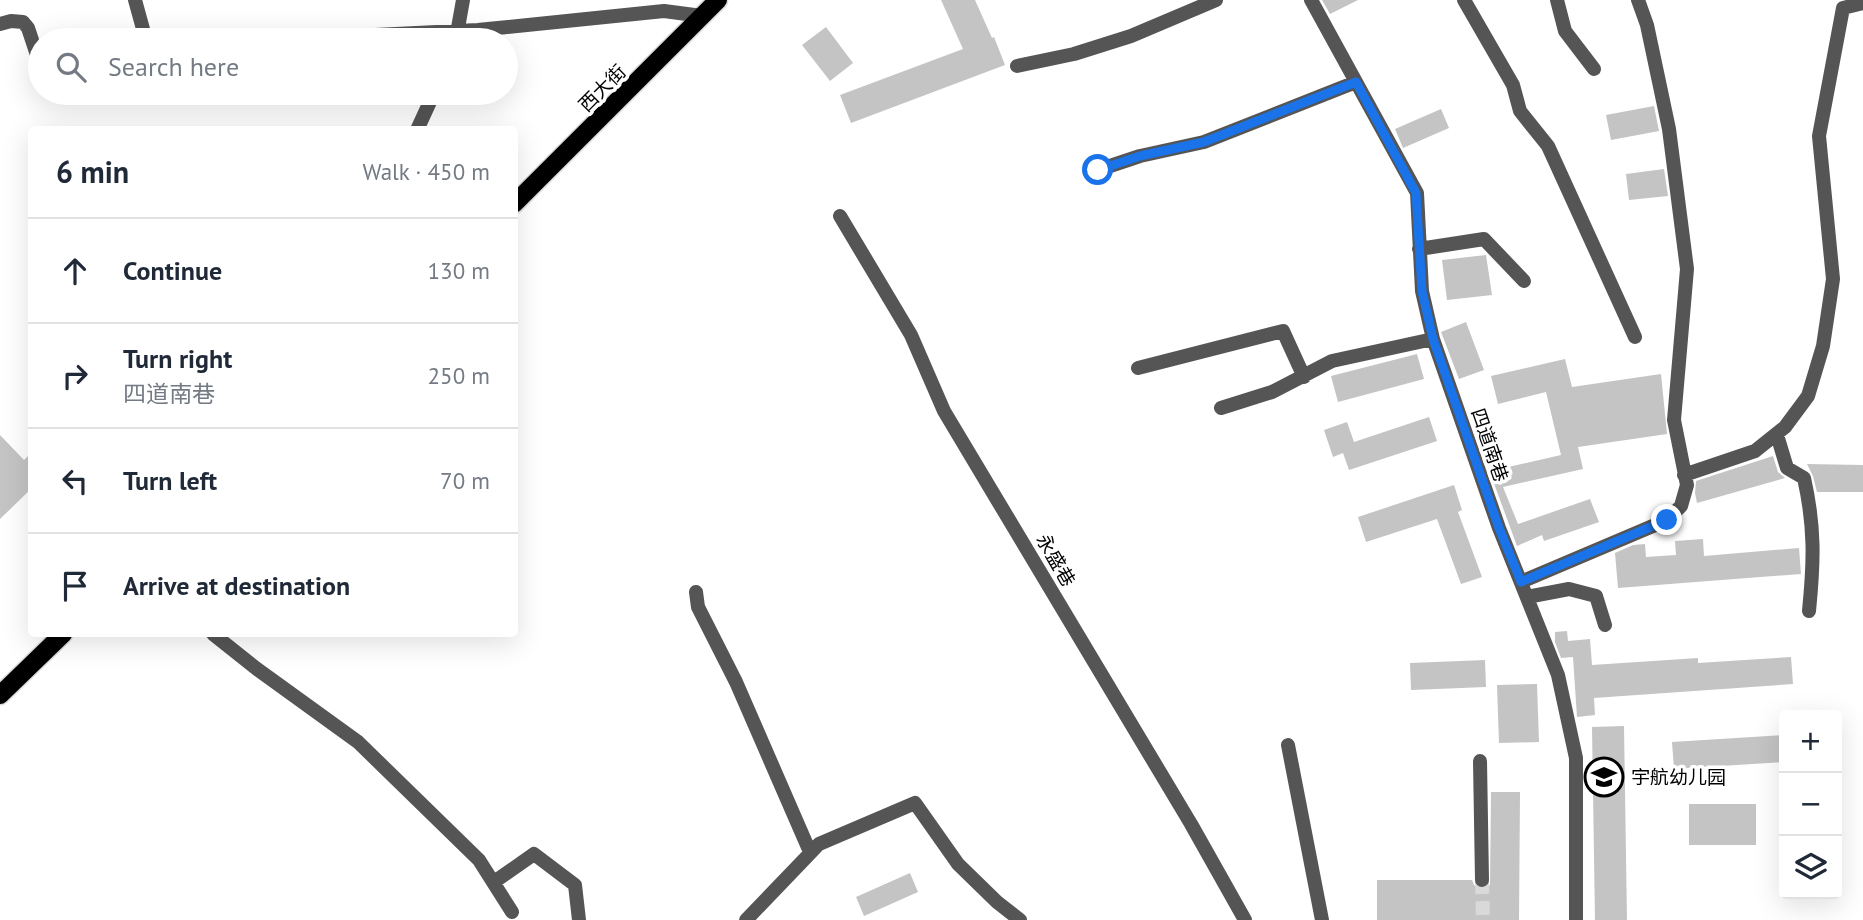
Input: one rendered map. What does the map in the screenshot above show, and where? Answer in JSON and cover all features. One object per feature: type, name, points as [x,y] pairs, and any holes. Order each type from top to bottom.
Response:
[{"type":"main road","name":"西大街","points":[[518,200],[718,0]]},
{"type":"main road","points":[[0,695],[60,637]]},
{"type":"street","points":[[135,0],[143,28]]},
{"type":"street","points":[[458,28],[463,0]]},
{"type":"street","points":[[689,0],[702,16]]},
{"type":"street","points":[[1017,66],[1074,54],[1131,36],[1216,0]]},
{"type":"street","name":"四道南巷","points":[[1311,0],[1416,193],[1422,291],[1433,339],[1499,528],[1558,675],[1576,758],[1576,920]]},
{"type":"street","points":[[1464,0],[1513,85],[1520,111],[1548,146],[1635,337]]},
{"type":"street","points":[[1557,0],[1565,32],[1594,69]]},
{"type":"street","points":[[1521,582],[1667,520],[1681,506],[1687,485],[1674,420],[1686,269],[1669,129],[1647,24],[1638,0]]},
{"type":"street","points":[[1684,475],[1755,451],[1777,436],[1808,396],[1824,346],[1833,279],[1819,136],[1843,8],[1863,3]]},
{"type":"street","points":[[518,29],[664,11],[702,16]]},
{"type":"street","points":[[0,24],[23,22],[28,28]]},
{"type":"street","points":[[1098,170],[1140,156],[1204,142],[1356,82]]},
{"type":"street","points":[[419,126],[428,105]]},
{"type":"street","name":"永盛巷","points":[[840,216],[911,335],[944,411],[1191,824],[1245,920]]},
{"type":"street","points":[[1419,248],[1485,239],[1524,281]]},
{"type":"street","points":[[1138,368],[1283,331],[1304,377]]},
{"type":"street","points":[[1221,408],[1272,392],[1332,361],[1433,339]]},
{"type":"street","points":[[1777,436],[1787,468],[1804,478],[1812,512],[1814,559],[1809,611]]},
{"type":"street","points":[[1527,597],[1569,589],[1595,596],[1605,625]]},
{"type":"street","points":[[696,592],[698,607],[736,682],[810,852]]},
{"type":"street","points":[[217,637],[358,742],[479,860],[512,912]]},
{"type":"street","points":[[1288,745],[1322,920]]},
{"type":"street","points":[[1480,761],[1482,880]]},
{"type":"street","points":[[746,920],[819,844],[915,803],[958,864],[1020,920]]},
{"type":"street","points":[[494,882],[534,854],[575,885],[579,920]]},
{"type":"building","points":[[941,0],[975,0],[1005,65],[851,123],[840,95],[963,49]]},
{"type":"building","points":[[1322,0],[1358,0],[1330,14]]},
{"type":"building","points":[[826,27],[853,63],[830,81],[802,45]]},
{"type":"building","points":[[1654,106],[1659,131],[1611,140],[1606,115]]},
{"type":"building","points":[[1441,109],[1449,128],[1403,148],[1395,129]]},
{"type":"building","points":[[1664,169],[1668,196],[1629,200],[1626,174]]},
{"type":"building","points":[[1486,255],[1492,295],[1447,300],[1442,260]]},
{"type":"building","points":[[1466,322],[1484,370],[1459,379],[1441,332]]},
{"type":"building","points":[[1417,354],[1424,379],[1338,402],[1331,376]]},
{"type":"building","points":[[1565,359],[1572,387],[1661,374],[1667,434],[1578,447],[1583,469],[1503,487],[1518,524],[1590,499],[1599,522],[1544,541],[1542,535],[1517,546],[1492,478],[1509,471],[1508,467],[1561,455],[1546,392],[1498,404],[1491,376]]},
{"type":"building","points":[[1429,417],[1437,441],[1349,470],[1343,453],[1333,457],[1324,430],[1347,422],[1354,442]]},
{"type":"building","points":[[0,435],[24,460],[28,456],[28,492],[0,519]]},
{"type":"building","points":[[1773,456],[1778,472],[1785,478],[1697,503],[1696,481]]},
{"type":"building","points":[[1807,464],[1863,465],[1863,492],[1817,492]]},
{"type":"building","points":[[1454,485],[1462,510],[1458,512],[1482,577],[1461,584],[1437,519],[1366,542],[1358,517]]},
{"type":"building","points":[[1703,539],[1704,556],[1799,548],[1801,574],[1618,588],[1615,553],[1633,545],[1645,544],[1646,557],[1676,555],[1675,541]]},
{"type":"building","points":[[1567,631],[1568,641],[1590,639],[1592,665],[1698,658],[1698,663],[1791,657],[1793,684],[1594,698],[1595,715],[1577,717],[1573,657],[1561,658],[1555,642],[1555,632]]},
{"type":"building","points":[[1485,660],[1486,687],[1411,690],[1410,663]]},
{"type":"building","points":[[1537,684],[1539,742],[1499,743],[1497,685]]},
{"type":"building","points":[[1624,726],[1627,920],[1595,920],[1592,727]]},
{"type":"building","points":[[1779,735],[1779,762],[1674,769],[1672,742]]},
{"type":"building","points":[[1491,792],[1520,792],[1519,920],[1377,920],[1377,880],[1472,880],[1481,890],[1490,885]]},
{"type":"building","points":[[1689,804],[1756,804],[1756,845],[1689,845]]},
{"type":"building","points":[[910,873],[918,892],[864,916],[856,897]]},
{"type":"tunnel","points":[[1482,880],[1483,920]]},
{"type":"place","name":"宇航幼儿园","points":[[1604,777]]},
{"type":"route","points":[[1098,170],[1140,156],[1204,142],[1356,82],[1416,193],[1422,291],[1433,339],[1499,528],[1521,582],[1667,520]]}]
